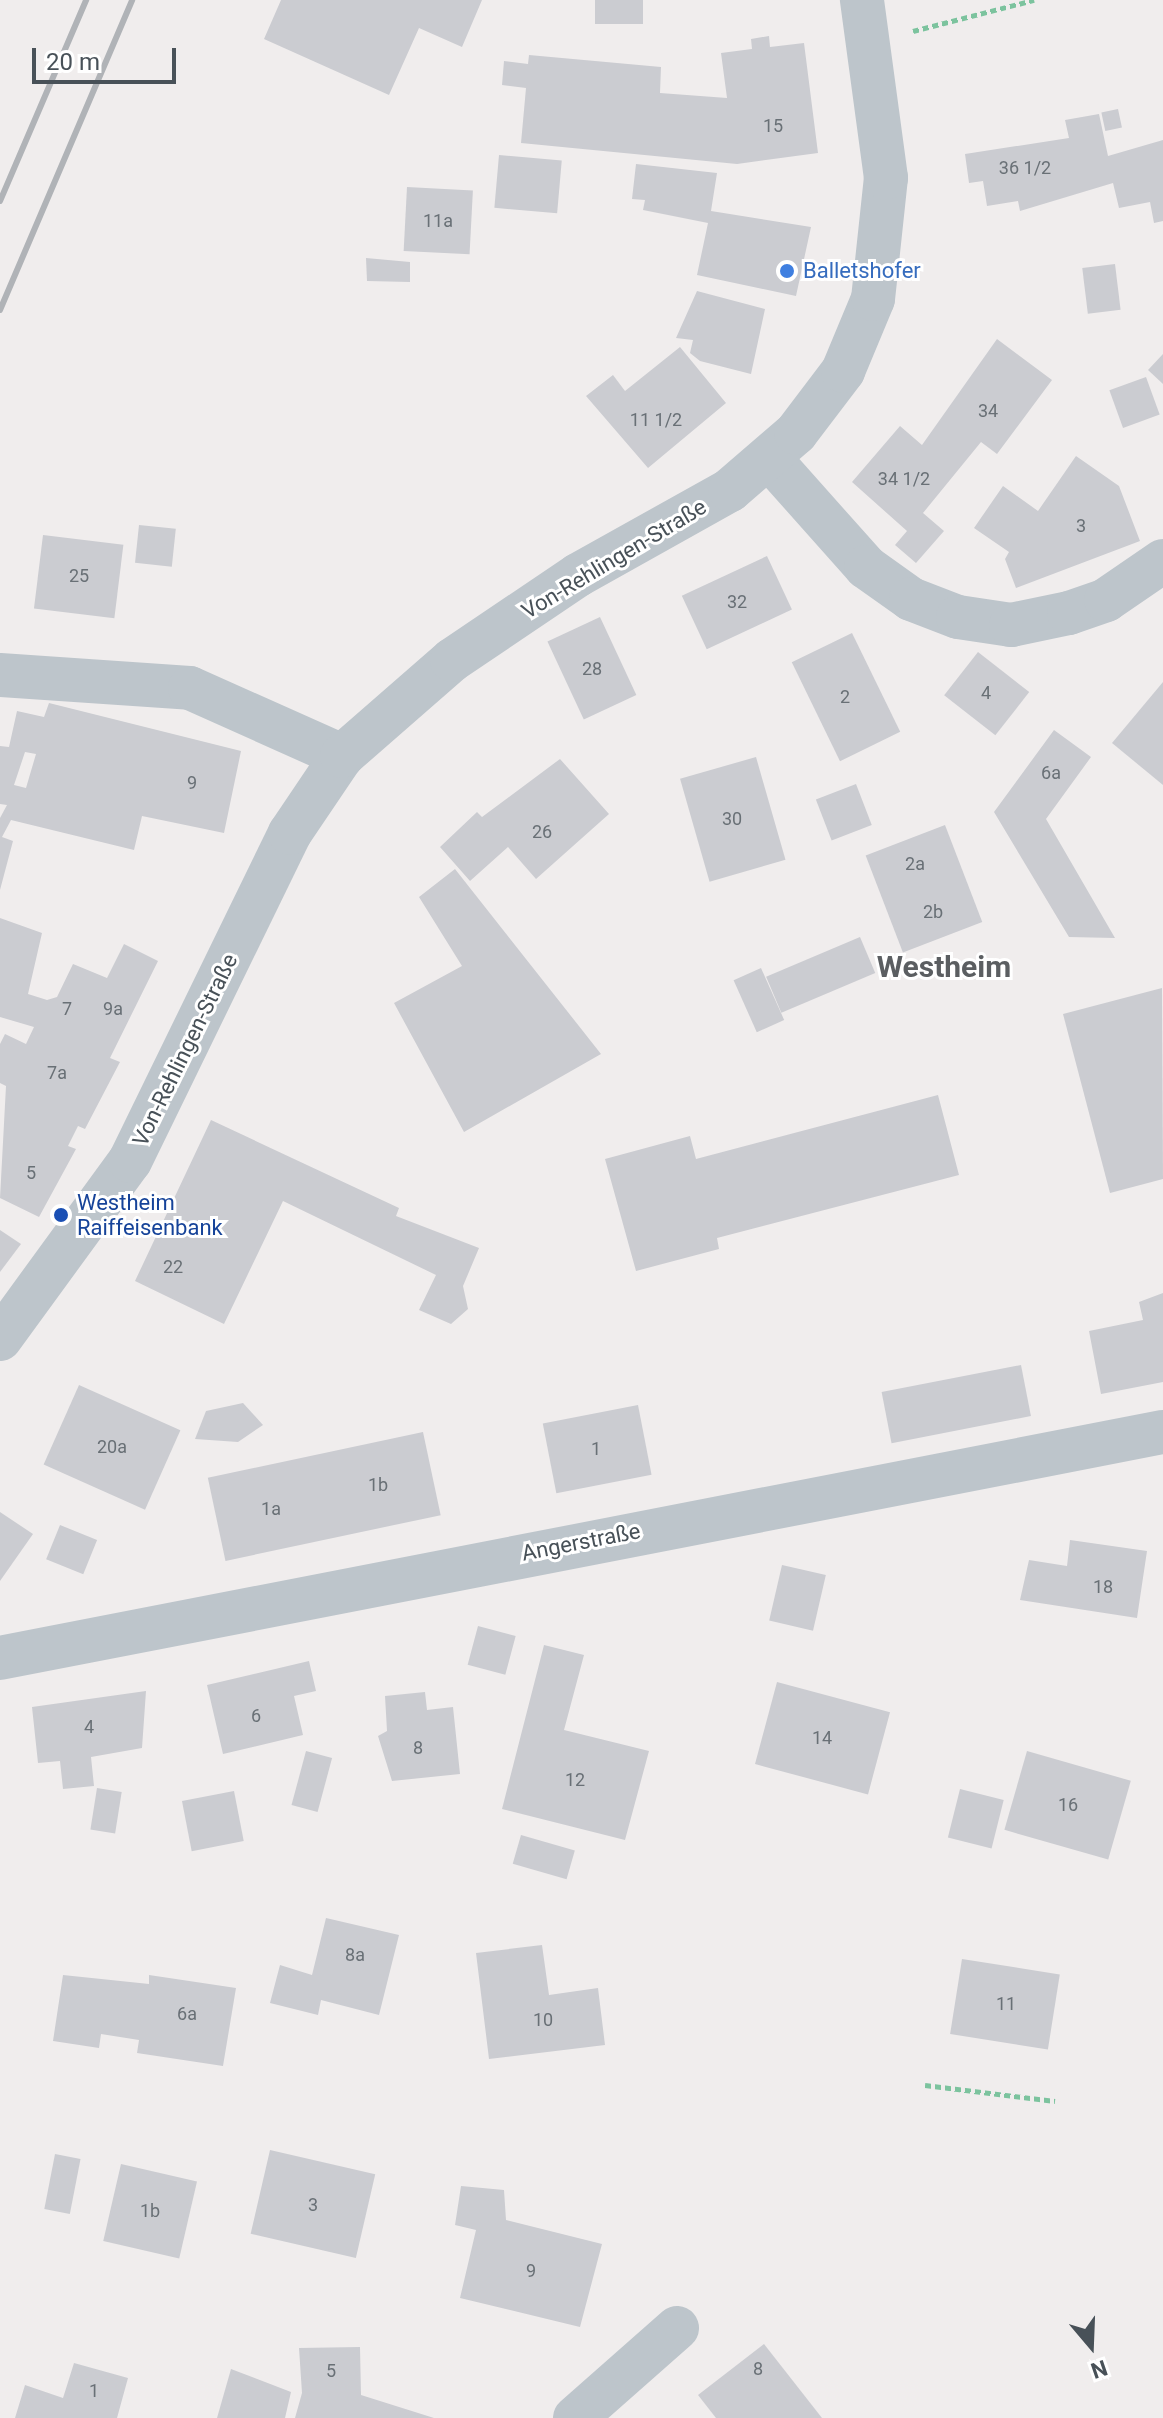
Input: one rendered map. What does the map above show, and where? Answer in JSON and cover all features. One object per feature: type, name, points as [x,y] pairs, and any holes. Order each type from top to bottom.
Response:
[{"type":"street","name":"Von-Rehlingen-Straße","points":[[0,1339],[130,1161],[290,833],[342,756],[452,660],[578,575],[718,498],[769,458],[843,371],[873,299],[886,178],[865,20]]},
{"type":"street","points":[[769,458],[866,567],[911,599],[958,617],[1011,625],[1054,616],[1157,578]]},
{"type":"street","points":[[0,675],[190,688],[342,756]]},
{"type":"street","name":"Angerstraße","points":[[0,1658],[1163,1432]]},
{"type":"street","points":[[575,2418],[677,2328]]},
{"type":"path","points":[[865,20],[1034,0]]},
{"type":"path","points":[[925,2085],[1055,2101]]},
{"type":"building","points":[[281,0],[482,0],[462,47],[419,28],[389,95],[264,39]]},
{"type":"building","points":[[595,0],[643,0],[643,24],[595,24]]},
{"type":"building","points":[[769,36],[770,47],[804,43],[818,153],[737,164],[521,143],[526,88],[502,85],[504,61],[528,64],[529,55],[661,67],[660,93],[727,98],[721,53],[752,49],[751,39]]},
{"type":"building","points":[[1118,109],[1122,128],[1105,131],[1101,113]]},
{"type":"building","points":[[1099,114],[1108,156],[1163,140],[1163,221],[1154,223],[1150,202],[1119,208],[1113,183],[1020,211],[1018,201],[987,206],[983,181],[969,183],[965,154],[1069,138],[1065,120]]},
{"type":"building","points":[[499,155],[562,160],[557,213],[494,208]]},
{"type":"building","points":[[636,164],[717,173],[711,211],[811,227],[796,296],[697,275],[708,223],[643,210],[645,200],[632,199]]},
{"type":"building","points":[[407,187],[473,190],[470,254],[404,251]]},
{"type":"building","points":[[366,258],[410,262],[410,282],[367,281]]},
{"type":"building","points":[[1115,264],[1121,310],[1088,314],[1082,268]]},
{"type":"building","points":[[697,291],[765,309],[751,374],[700,361],[690,353],[693,340],[676,338]]},
{"type":"building","points":[[997,339],[1052,380],[997,454],[981,442],[923,513],[944,531],[916,563],[895,545],[907,531],[852,482],[900,426],[922,445]]},
{"type":"building","points":[[680,347],[726,403],[648,468],[586,396],[613,375],[625,391]]},
{"type":"building","points":[[1163,354],[1163,384],[1148,370]]},
{"type":"building","points":[[1146,377],[1160,415],[1123,428],[1109,390]]},
{"type":"building","points":[[1076,456],[1119,486],[1140,541],[1016,588],[1005,559],[1009,552],[974,528],[1003,486],[1038,511]]},
{"type":"building","points":[[139,525],[176,529],[172,567],[135,563]]},
{"type":"building","points":[[43,535],[123,545],[114,618],[34,608]]},
{"type":"building","points":[[767,556],[792,609],[707,649],[682,596]]},
{"type":"building","points":[[600,617],[636,695],[584,719],[547,642]]},
{"type":"building","points":[[852,633],[900,732],[840,761],[792,662]]},
{"type":"building","points":[[978,652],[1029,692],[995,735],[944,695]]},
{"type":"building","points":[[1163,682],[1163,785],[1112,743]]},
{"type":"building","points":[[49,703],[241,751],[224,833],[142,816],[134,850],[11,820],[2,837],[13,841],[0,890],[0,818],[7,805],[0,804],[0,746],[9,747],[17,711],[44,717]],"holes":[[[25,752],[36,754],[26,788],[14,785]]]},
{"type":"building","points":[[1054,730],[1091,757],[1046,819],[1115,938],[1069,937],[994,812]]},
{"type":"building","points":[[756,757],[785,860],[710,882],[680,779]]},
{"type":"building","points":[[560,759],[609,814],[536,879],[508,847],[470,881],[440,847],[477,812],[482,817]]},
{"type":"building","points":[[856,784],[872,825],[832,840],[816,799]]},
{"type":"building","points":[[945,825],[982,922],[903,953],[866,855]]},
{"type":"building","points":[[455,869],[601,1054],[464,1132],[394,1003],[462,966],[419,897]]},
{"type":"building","points":[[0,918],[42,933],[28,994],[47,1000],[57,997],[73,964],[107,978],[124,944],[158,961],[110,1058],[120,1062],[85,1129],[78,1126],[68,1146],[76,1149],[39,1217],[0,1198],[6,1086],[0,1083],[0,1044],[5,1034],[26,1044],[34,1027],[0,1017]]},
{"type":"building","points":[[860,937],[875,973],[781,1013],[766,977]]},
{"type":"building","points":[[761,968],[784,1020],[757,1032],[734,980]]},
{"type":"building","points":[[1162,988],[1163,1179],[1110,1193],[1063,1014]]},
{"type":"building","points":[[938,1095],[959,1175],[717,1238],[719,1249],[636,1271],[605,1159],[690,1136],[696,1159]]},
{"type":"building","points":[[211,1120],[399,1208],[396,1216],[479,1248],[463,1286],[468,1309],[451,1324],[419,1310],[436,1275],[283,1201],[224,1324],[135,1281]]},
{"type":"building","points":[[0,1230],[21,1244],[0,1272]]},
{"type":"building","points":[[1163,1293],[1163,1382],[1101,1394],[1089,1331],[1143,1320],[1139,1302]]},
{"type":"building","points":[[1021,1365],[1031,1416],[892,1443],[882,1392]]},
{"type":"building","points":[[79,1385],[180,1430],[145,1510],[44,1464]]},
{"type":"building","points":[[243,1403],[263,1425],[238,1442],[195,1439],[206,1411]]},
{"type":"building","points":[[638,1405],[652,1475],[556,1493],[543,1424]]},
{"type":"building","points":[[423,1432],[441,1515],[225,1561],[208,1478]]},
{"type":"building","points":[[0,1512],[33,1534],[0,1581]]},
{"type":"building","points":[[60,1525],[97,1540],[83,1574],[46,1559]]},
{"type":"building","points":[[1070,1540],[1147,1551],[1137,1618],[1020,1600],[1029,1560],[1067,1566]]},
{"type":"building","points":[[782,1565],[826,1575],[813,1631],[769,1621]]},
{"type":"building","points":[[478,1626],[516,1636],[505,1675],[468,1665]]},
{"type":"building","points":[[544,1645],[584,1655],[564,1730],[649,1751],[625,1840],[502,1809]]},
{"type":"building","points":[[309,1661],[316,1691],[294,1696],[303,1735],[223,1754],[207,1685]]},
{"type":"building","points":[[777,1682],[890,1712],[868,1794],[755,1764]]},
{"type":"building","points":[[146,1691],[142,1748],[91,1757],[94,1786],[63,1789],[60,1761],[38,1763],[32,1707]]},
{"type":"building","points":[[425,1692],[427,1710],[453,1707],[460,1774],[392,1781],[378,1736],[387,1731],[385,1696]]},
{"type":"building","points":[[306,1751],[332,1758],[318,1812],[292,1805]]},
{"type":"building","points":[[1027,1751],[1131,1781],[1108,1860],[1004,1830]]},
{"type":"building","points":[[97,1788],[122,1792],[115,1833],[90,1829]]},
{"type":"building","points":[[960,1789],[1004,1800],[992,1848],[948,1838]]},
{"type":"building","points":[[234,1791],[244,1841],[192,1851],[182,1801]]},
{"type":"building","points":[[521,1835],[575,1850],[567,1879],[513,1864]]},
{"type":"building","points":[[326,1918],[399,1935],[379,2015],[321,2000],[318,2015],[270,2003],[280,1965],[312,1975]]},
{"type":"building","points":[[542,1945],[549,1995],[598,1988],[605,2045],[489,2059],[476,1953]]},
{"type":"building","points":[[962,1959],[1060,1974],[1048,2050],[950,2034]]},
{"type":"building","points":[[63,1975],[149,1984],[149,1975],[236,1988],[223,2066],[137,2053],[139,2040],[101,2034],[99,2048],[53,2041]]},
{"type":"building","points":[[270,2150],[375,2174],[356,2258],[251,2234]]},
{"type":"building","points":[[55,2154],[81,2159],[70,2214],[44,2209]]},
{"type":"building","points":[[121,2164],[197,2182],[179,2259],[103,2241]]},
{"type":"building","points":[[461,2186],[504,2190],[506,2220],[602,2244],[580,2327],[460,2298],[476,2230],[455,2225]]},
{"type":"building","points":[[764,2344],[822,2418],[716,2418],[698,2395]]},
{"type":"building","points":[[360,2347],[361,2395],[434,2418],[295,2418],[302,2393],[299,2348]]},
{"type":"building","points":[[74,2363],[128,2378],[117,2418],[15,2418],[25,2385],[63,2398]]},
{"type":"building","points":[[231,2369],[291,2392],[285,2418],[217,2418]]},
{"type":"railway","points":[[0,201],[86,0]]},
{"type":"railway","points":[[0,310],[132,0]]},
{"type":"place","name":"Balletshofer","points":[[787,271]]},
{"type":"place","name":"Westheim Raiffeisenbank","points":[[61,1215]]},
{"type":"district","name":"Westheim","points":[[944,967]]}]
